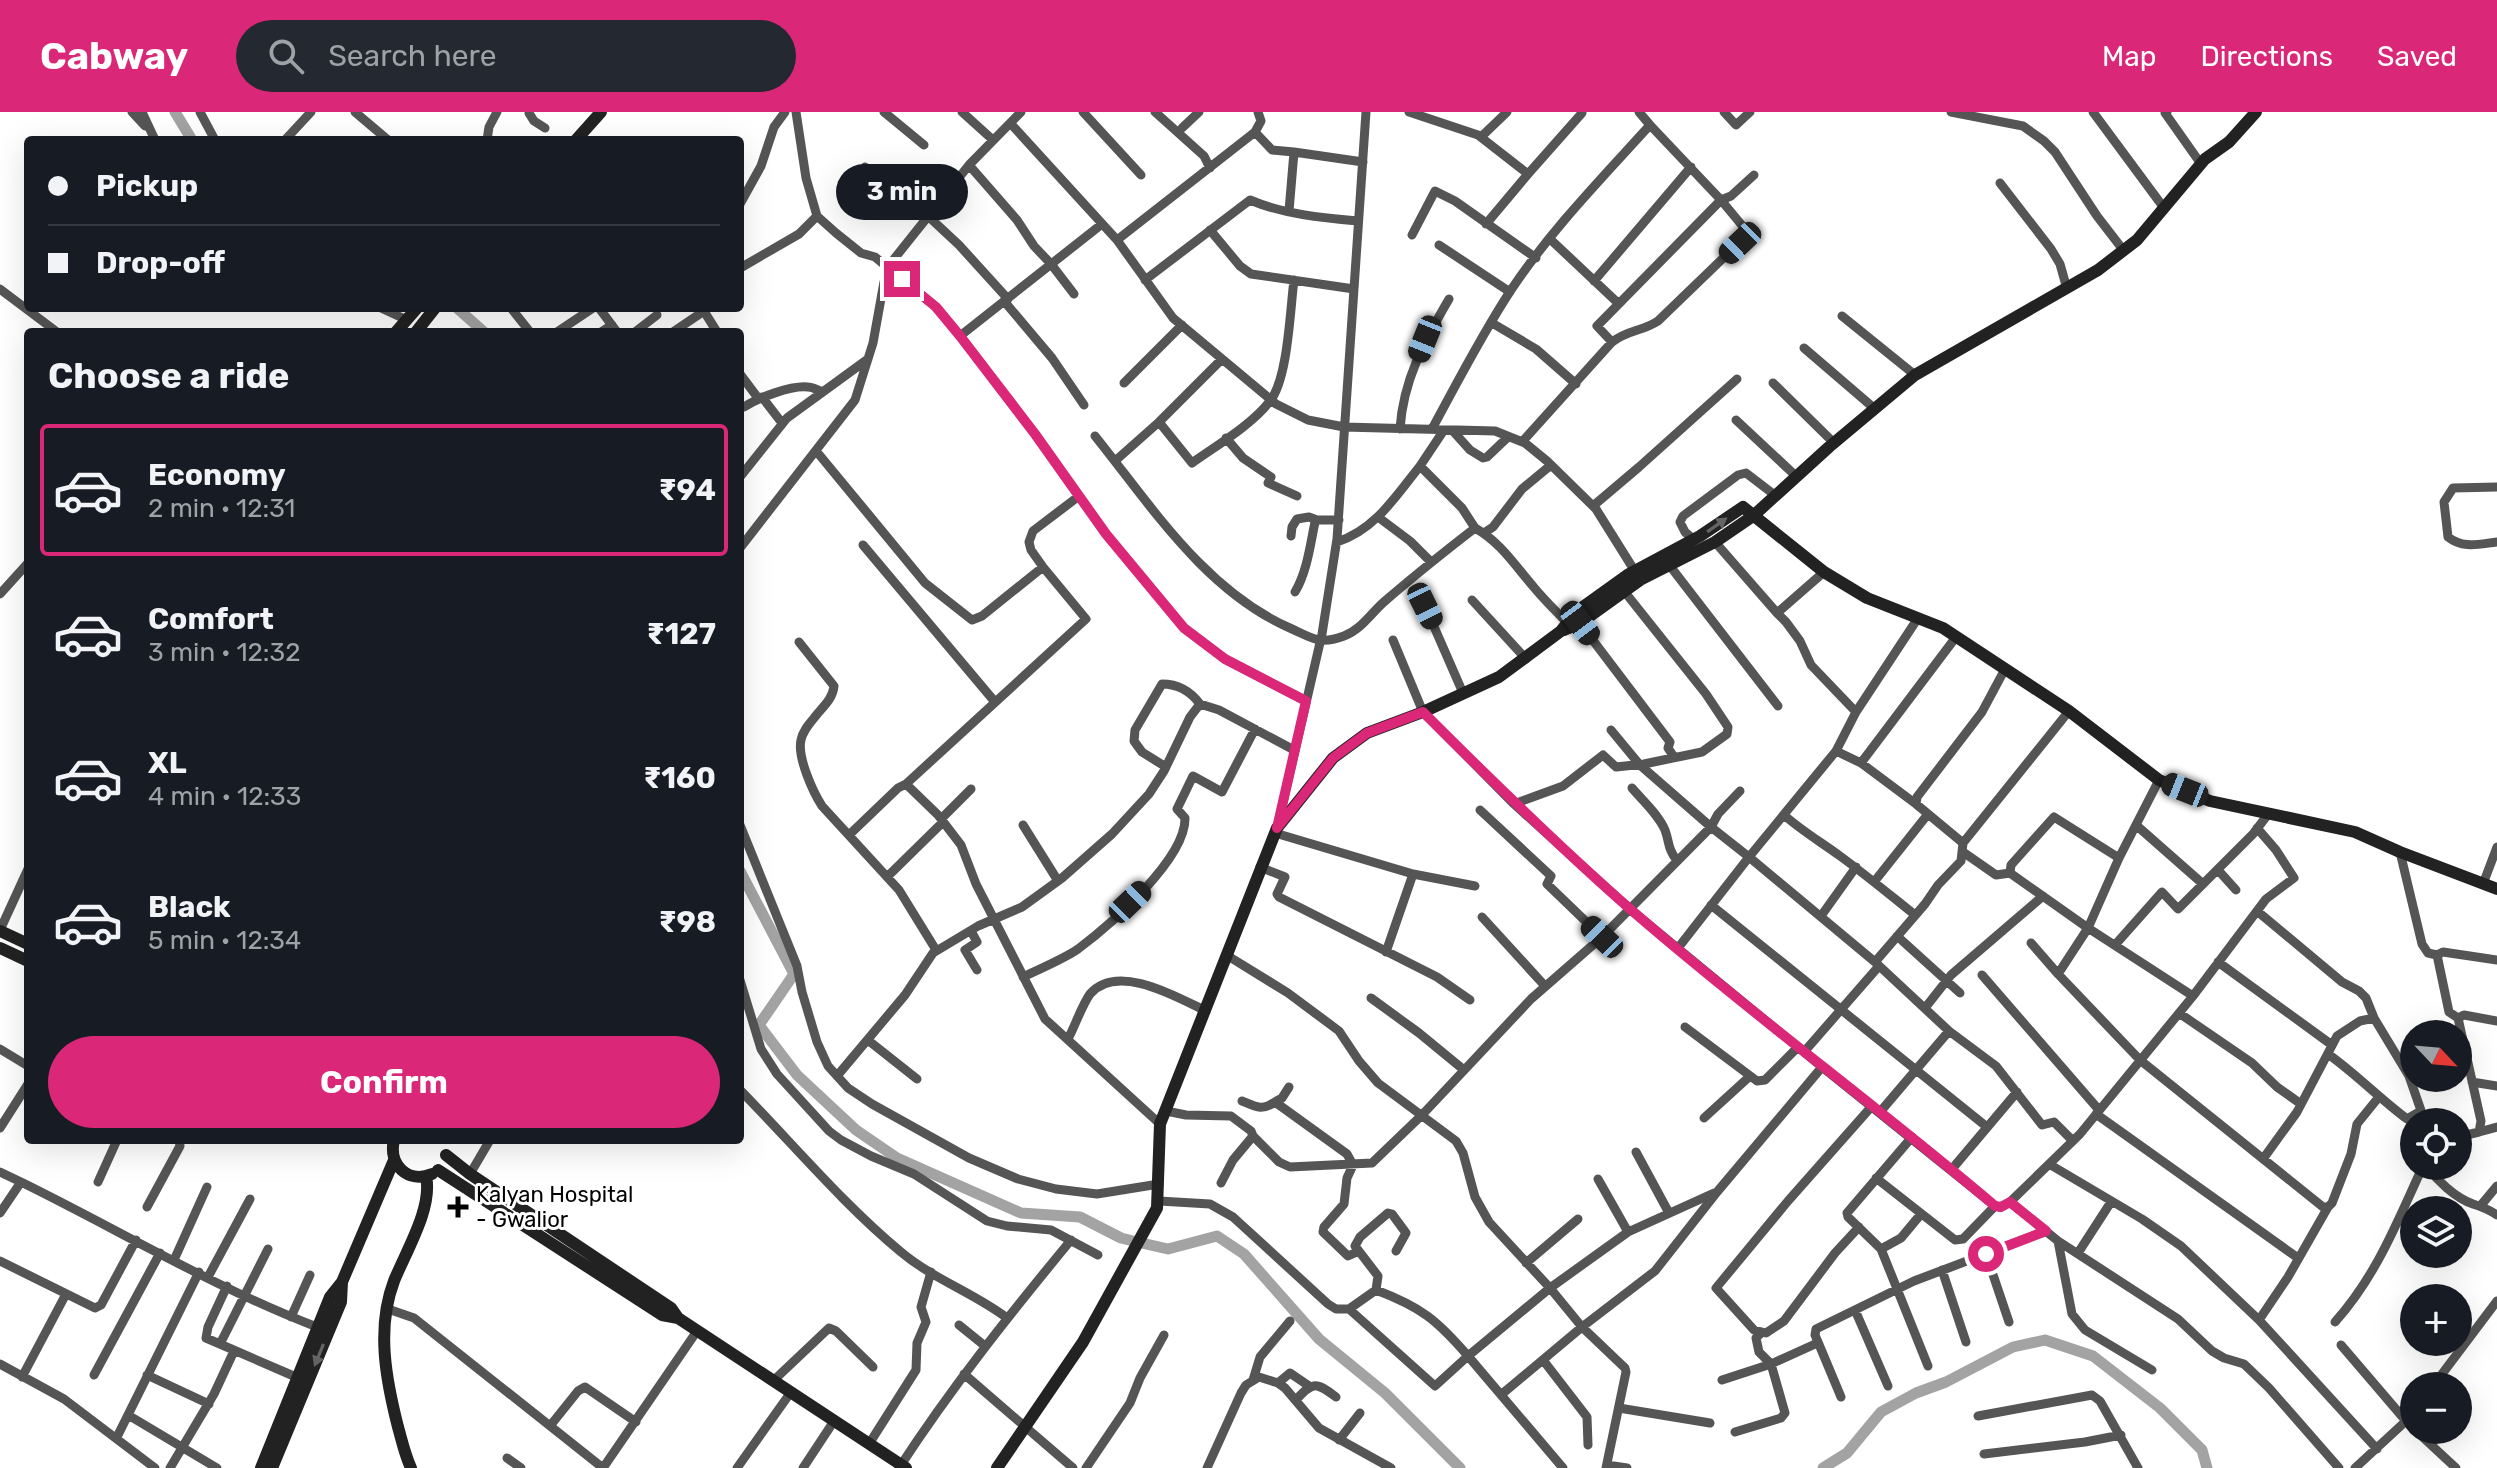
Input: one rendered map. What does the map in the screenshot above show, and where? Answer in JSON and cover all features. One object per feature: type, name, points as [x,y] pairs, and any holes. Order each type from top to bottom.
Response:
[{"type":"street","points":[[132,112],[152,136]]},
{"type":"street","points":[[142,112],[152,136]]},
{"type":"street","points":[[200,112],[213,136]]},
{"type":"street","points":[[289,136],[311,112]]},
{"type":"street","points":[[355,112],[383,136]]},
{"type":"street","points":[[488,136],[497,112]]},
{"type":"street","points":[[528,112],[534,121],[545,128]]},
{"type":"street","points":[[580,136],[601,112]]},
{"type":"street","points":[[744,197],[761,166],[774,127],[785,112]]},
{"type":"street","points":[[796,112],[806,178],[817,216],[861,253],[875,257],[936,307],[1106,534],[1184,628],[1225,659],[1306,701]]},
{"type":"street","points":[[884,112],[924,145]]},
{"type":"street","points":[[962,112],[993,140]]},
{"type":"street","points":[[1083,112],[1141,175]]},
{"type":"street","points":[[1155,112],[1204,156],[1210,168]]},
{"type":"street","points":[[1182,128],[1199,112]]},
{"type":"street","points":[[1117,240],[1255,132],[1261,121],[1258,112]]},
{"type":"street","points":[[997,1468],[1083,1342],[1158,1205],[1160,1124],[1276,830],[1321,642],[1337,542],[1366,112]]},
{"type":"street","points":[[1409,112],[1441,117],[1481,137],[1528,174]]},
{"type":"street","points":[[1481,137],[1507,112]]},
{"type":"street","points":[[1522,442],[1612,342],[1625,332],[1649,327],[1658,321],[1744,238],[1745,229],[1721,200],[1639,112]]},
{"type":"street","points":[[1724,112],[1736,125],[1750,112]]},
{"type":"street","points":[[1951,112],[2023,126],[2044,141],[2055,152],[2124,251]]},
{"type":"street","points":[[2093,112],[2164,208]]},
{"type":"street","points":[[2167,112],[2201,164]]},
{"type":"street","points":[[1571,624],[1624,591],[1637,575],[1670,566],[1715,542],[1753,516],[1915,375],[2067,289],[2124,251],[2137,240],[2201,164],[2229,142],[2256,112]]},
{"type":"street","points":[[1486,224],[1582,113]]},
{"type":"street","points":[[744,543],[855,400],[889,268],[969,165],[1015,116],[1117,240],[1173,318],[1271,400],[1308,420],[1344,427],[1495,431],[1522,442],[1593,506],[1637,575]]},
{"type":"street","points":[[1432,429],[1510,292],[1550,239],[1650,125]]},
{"type":"street","points":[[1255,132],[1272,150],[1363,162]]},
{"type":"street","points":[[1289,211],[1294,152]]},
{"type":"street","points":[[969,165],[1017,220],[1074,294]]},
{"type":"street","points":[[865,167],[959,245],[1052,358],[1084,405]]},
{"type":"street","points":[[1594,281],[1691,167]]},
{"type":"street","points":[[1612,342],[1597,326],[1721,200],[1731,196],[1754,175]]},
{"type":"street","points":[[2000,183],[2051,249],[2060,264],[2067,289]]},
{"type":"street","points":[[1412,235],[1435,191],[1455,201],[1536,258]]},
{"type":"street","points":[[1145,280],[1250,200],[1264,206],[1325,218],[1358,221]]},
{"type":"street","points":[[744,266],[799,234],[817,216]]},
{"type":"street","points":[[960,336],[1102,224]]},
{"type":"street","points":[[1210,230],[1240,266],[1251,274],[1354,289]]},
{"type":"street","points":[[1550,239],[1619,304]]},
{"type":"street","points":[[1439,245],[1510,292]]},
{"type":"street","points":[[1159,422],[1192,463],[1271,400],[1285,360],[1294,280]]},
{"type":"street","points":[[0,289],[24,307]]},
{"type":"street","points":[[1400,429],[1408,380],[1425,339],[1449,299]]},
{"type":"street","points":[[30,312],[52,328]]},
{"type":"street","points":[[390,312],[407,320]]},
{"type":"street","points":[[400,328],[414,312]]},
{"type":"street","points":[[419,328],[432,312]]},
{"type":"street","points":[[514,312],[527,328]]},
{"type":"street","points":[[564,328],[590,312]]},
{"type":"street","points":[[599,312],[613,328]]},
{"type":"street","points":[[678,328],[700,312]]},
{"type":"street","points":[[640,328],[657,315]]},
{"type":"street","points":[[1842,316],[1915,375]]},
{"type":"street","points":[[1492,323],[1536,349],[1576,384]]},
{"type":"street","points":[[1124,383],[1182,325]]},
{"type":"street","points":[[1804,348],[1875,409]]},
{"type":"street","points":[[744,469],[782,423],[868,359]]},
{"type":"street","points":[[1115,461],[1222,359]]},
{"type":"street","points":[[744,379],[782,423]]},
{"type":"street","points":[[1593,506],[1737,379]]},
{"type":"street","points":[[1773,383],[1834,443]]},
{"type":"street","points":[[744,407],[760,397],[808,386],[821,391]]},
{"type":"street","points":[[1736,420],[1797,477]]},
{"type":"street","points":[[1448,430],[1483,458],[1508,437]]},
{"type":"street","points":[[1337,542],[1353,537],[1378,517],[1448,430]]},
{"type":"street","points":[[1095,436],[1179,541],[1224,587],[1270,620],[1321,642],[1344,636],[1361,626],[1382,603],[1431,562],[1479,530],[1493,527],[1522,489],[1551,465]]},
{"type":"street","points":[[1226,438],[1243,458],[1271,477],[1268,483],[1297,496]]},
{"type":"street","points":[[817,452],[925,583],[972,620],[982,616],[1043,567]]},
{"type":"street","points":[[1420,466],[1462,508],[1479,530],[1511,556],[1533,587],[1571,624],[1670,742],[1668,748],[1674,757]]},
{"type":"street","points":[[1693,539],[1680,522],[1683,516],[1738,475],[1746,473],[1776,496]]},
{"type":"street","points":[[2497,487],[2453,488],[2444,502],[2448,537],[2466,546],[2497,542]]},
{"type":"street","points":[[849,835],[1086,619],[1043,567],[1029,542],[1033,531],[1079,496]]},
{"type":"street","points":[[1276,830],[1333,758],[1367,733],[1423,712],[1499,677],[1637,575],[1743,507],[1824,572],[1867,598],[1943,628],[2069,711],[2159,780],[2210,801],[2355,832],[2497,889]]},
{"type":"street","points":[[1378,517],[1410,541],[1431,562]]},
{"type":"street","points":[[1291,536],[1297,519],[1339,520]]},
{"type":"street","points":[[1295,592],[1304,577],[1317,520]]},
{"type":"street","points":[[1715,542],[1786,622],[1800,641],[1811,665],[1856,712]]},
{"type":"street","points":[[863,545],[995,702]]},
{"type":"street","points":[[1670,566],[1778,706]]},
{"type":"street","points":[[0,594],[24,567]]},
{"type":"street","points":[[1777,613],[1824,572]]},
{"type":"street","points":[[1514,804],[1563,786],[1603,755],[1616,767],[1640,765],[1702,752],[1723,739],[1728,727],[1706,694],[1624,591]]},
{"type":"street","points":[[1472,600],[1526,659]]},
{"type":"street","points":[[1425,606],[1463,693]]},
{"type":"street","points":[[1678,948],[1836,751],[1856,712],[1918,618]]},
{"type":"street","points":[[1861,763],[1956,637]]},
{"type":"street","points":[[1393,640],[1423,712],[1514,804],[1630,909],[1995,1206],[2001,1207],[2010,1202],[2073,1141],[2193,996],[2266,899],[2294,878],[2257,828]]},
{"type":"street","points":[[799,642],[834,686],[830,698],[801,737],[803,762],[813,792],[906,899],[936,950]]},
{"type":"street","points":[[1916,804],[1917,797],[1982,712],[2005,669]]},
{"type":"street","points":[[1166,767],[1142,752],[1134,741],[1135,730],[1162,684],[1172,684],[1193,695],[1200,704],[1219,710],[1294,750]]},
{"type":"street","points":[[837,1076],[869,1041],[936,950],[1022,907],[1058,881],[1112,834],[1149,794],[1200,704]]},
{"type":"street","points":[[1685,1027],[1749,1077],[1757,1081],[1765,1080],[1841,1010],[1938,885],[1961,861],[1963,847],[2069,711]]},
{"type":"street","points":[[1023,977],[1076,950],[1151,882],[1169,861],[1185,827],[1185,818],[1177,809],[1193,776],[1222,792],[1255,729]]},
{"type":"street","points":[[1611,730],[1640,765],[1711,827],[1821,916],[1949,1031],[1985,1056],[2042,1125],[2054,1122],[2073,1141]]},
{"type":"street","points":[[1836,751],[1861,763],[1916,804],[1996,875],[2010,873],[2193,996]]},
{"type":"street","points":[[2058,974],[2088,928],[2159,780]]},
{"type":"street","points":[[906,784],[942,820],[961,845],[976,884],[1045,1019],[1160,1124]]},
{"type":"street","points":[[1632,788],[1665,831],[1668,849],[1677,861]]},
{"type":"street","points":[[887,877],[971,789]]},
{"type":"street","points":[[1166,1111],[1186,1115],[1231,1116],[1251,1131],[1285,1166],[1372,1163],[1422,1115],[1498,1032],[1630,909],[1711,827],[1718,814],[1740,791]]},
{"type":"street","points":[[1480,810],[1551,876],[1547,884],[1602,937]]},
{"type":"street","points":[[2115,945],[2162,892],[2178,909],[2269,813]]},
{"type":"street","points":[[1874,882],[1928,814]]},
{"type":"street","points":[[1784,815],[1915,915]]},
{"type":"street","points":[[2010,873],[2011,865],[2054,817],[2119,858]]},
{"type":"street","points":[[1023,825],[1058,881]]},
{"type":"street","points":[[2136,825],[2203,884]]},
{"type":"street","points":[[1276,830],[1413,874],[1475,886]]},
{"type":"street","points":[[744,835],[797,966],[817,1042],[828,1066],[848,1088],[969,1158],[1018,1179],[1056,1189],[1097,1194],[1159,1184]]},
{"type":"street","points":[[2483,884],[2497,847]]},
{"type":"street","points":[[2400,852],[2422,944],[2428,953],[2437,955],[2443,952],[2497,960]]},
{"type":"street","points":[[1260,867],[1285,877],[1277,894],[1279,897],[1437,977],[1470,1000]]},
{"type":"street","points":[[1821,916],[1856,867]]},
{"type":"street","points":[[2218,870],[2236,890]]},
{"type":"street","points":[[1386,952],[1413,874]]},
{"type":"street","points":[[24,879],[0,930],[24,942]]},
{"type":"street","points":[[1925,1008],[1946,981],[2043,896]]},
{"type":"street","points":[[1711,905],[1987,1127]]},
{"type":"street","points":[[2257,911],[2342,982],[2366,998],[2374,1018],[2409,1076],[2420,1108]]},
{"type":"street","points":[[1482,917],[1545,986]]},
{"type":"street","points":[[971,931],[977,942],[965,950],[977,970]]},
{"type":"street","points":[[1897,936],[1960,993]]},
{"type":"street","points":[[2031,943],[2140,1060],[2323,1207],[2328,1207]]},
{"type":"street","points":[[0,948],[24,959]]},
{"type":"street","points":[[2437,955],[2449,1012],[2458,1018],[2464,1015],[2497,1021]]},
{"type":"street","points":[[1228,956],[1288,993],[1339,1031],[1378,1083],[1456,1141],[1463,1153],[1475,1197],[1489,1222],[1582,1327],[1625,1368],[1607,1466],[1627,1468]]},
{"type":"street","points":[[2218,962],[2330,1049],[2370,1086],[2378,1098],[2400,1114]]},
{"type":"street","points":[[1982,975],[2098,1112],[2298,1258]]},
{"type":"street","points":[[1068,1039],[1088,996],[1110,981],[1130,981],[1150,986],[1206,1011]]},
{"type":"street","points":[[744,993],[761,1049],[777,1074],[841,1140],[914,1174],[987,1221],[1051,1230],[1098,1255]]},
{"type":"street","points":[[1371,998],[1464,1070]]},
{"type":"street","points":[[2179,1013],[2252,1063],[2301,1104]]},
{"type":"street","points":[[2263,1159],[2291,1122],[2337,1036],[2360,1021],[2374,1018]]},
{"type":"street","points":[[1760,1334],[1717,1291],[1716,1284],[1949,1031]]},
{"type":"street","points":[[869,1041],[917,1079]]},
{"type":"street","points":[[0,1049],[24,1064]]},
{"type":"street","points":[[1502,1394],[1655,1271],[1822,1067]]},
{"type":"street","points":[[1704,1118],[1749,1077]]},
{"type":"street","points":[[2479,1132],[2481,1121],[2472,1082],[2497,1086]]},
{"type":"street","points":[[1242,1101],[1259,1109],[1266,1108],[1282,1098],[1289,1087]]},
{"type":"street","points":[[0,1128],[24,1090]]},
{"type":"street","points":[[1952,1169],[2017,1092]]},
{"type":"street","points":[[744,1094],[868,1223],[904,1254],[1007,1318]]},
{"type":"street","points":[[2259,1320],[2332,1203],[2351,1154],[2357,1124],[2378,1098]]},
{"type":"street","points":[[1275,1102],[1347,1154],[1353,1165]]},
{"type":"street","points":[[2472,1134],[2497,1127]]},
{"type":"street","points":[[1221,1183],[1233,1160],[1253,1136]]},
{"type":"street","points":[[1912,1137],[1847,1213],[1881,1249],[1928,1366]]},
{"type":"street","points":[[98,1182],[115,1144]]},
{"type":"street","points":[[147,1207],[180,1144]]},
{"type":"street","points":[[391,1144],[394,1160],[403,1172],[418,1177],[432,1173],[662,1315],[678,1318]]},
{"type":"street","points":[[445,1144],[446,1155],[470,1174],[671,1308],[678,1318],[697,1331],[902,1467],[964,1374],[1071,1240]]},
{"type":"street","points":[[470,1174],[488,1144]]},
{"type":"street","points":[[1636,1152],[1669,1213]]},
{"type":"street","points":[[411,1468],[384,1365],[384,1339],[393,1284],[415,1234],[432,1173],[446,1155]]},
{"type":"street","points":[[261,1468],[317,1327],[330,1297],[342,1282],[394,1160]]},
{"type":"street","points":[[2049,1164],[2181,1246],[2259,1320],[2377,1449]]},
{"type":"street","points":[[1353,1165],[1347,1178],[1344,1204],[1323,1232],[1348,1256],[1357,1252]]},
{"type":"street","points":[[0,1172],[204,1275],[317,1327]]},
{"type":"street","points":[[1876,1178],[1959,1241],[1995,1206]]},
{"type":"street","points":[[1598,1179],[1628,1232]]},
{"type":"street","points":[[2335,1322],[2374,1270],[2417,1180]]},
{"type":"street","points":[[2439,1180],[2449,1189],[2474,1204],[2482,1204],[2497,1215]]},
{"type":"street","points":[[0,1213],[21,1182]]},
{"type":"street","points":[[2482,1204],[2497,1186]]},
{"type":"street","points":[[174,1260],[207,1187]]},
{"type":"street","points":[[1349,1309],[1435,1386],[1550,1288],[1628,1232],[1717,1192]]},
{"type":"street","points":[[117,1437],[147,1375],[250,1199]]},
{"type":"street","points":[[2010,1202],[2058,1241],[2178,1319],[2212,1351],[2244,1364],[2339,1468]]},
{"type":"street","points":[[2078,1253],[2111,1202]]},
{"type":"street","points":[[1158,1205],[1210,1204],[1233,1217],[1336,1309],[1349,1309],[1376,1290],[1378,1276],[1355,1246],[1360,1237],[1388,1213],[1406,1233],[1396,1251]]},
{"type":"street","points":[[1881,1249],[1901,1238],[1921,1214]]},
{"type":"street","points":[[1526,1263],[1578,1219]]},
{"type":"street","points":[[1735,1432],[1781,1418],[1785,1413],[1771,1364],[1759,1352],[1756,1338],[1784,1321],[1835,1253],[1859,1227]]},
{"type":"street","points":[[1841,1397],[1815,1335],[1816,1329],[1942,1270],[2046,1231]]},
{"type":"street","points":[[0,1261],[91,1307],[101,1305],[136,1240]]},
{"type":"street","points":[[2058,1241],[2076,1321],[2085,1330],[2152,1370]]},
{"type":"street","points":[[220,1344],[268,1249]]},
{"type":"street","points":[[94,1375],[160,1253]]},
{"type":"street","points":[[1986,1254],[2009,1322]]},
{"type":"street","points":[[1942,1270],[1966,1342]]},
{"type":"street","points":[[869,1444],[916,1370],[917,1343],[926,1322],[921,1307],[931,1272]]},
{"type":"street","points":[[291,1317],[310,1275]]},
{"type":"street","points":[[272,1468],[341,1302],[342,1282]]},
{"type":"street","points":[[227,1286],[205,1334],[206,1338],[296,1377]]},
{"type":"street","points":[[1376,1290],[1414,1305],[1446,1330],[1563,1468]]},
{"type":"street","points":[[22,1377],[66,1294]]},
{"type":"street","points":[[2444,1372],[2497,1301]]},
{"type":"street","points":[[388,1309],[414,1318],[603,1468],[697,1331]]},
{"type":"street","points":[[1855,1310],[1888,1386]]},
{"type":"street","points":[[1253,1380],[1260,1357],[1290,1321]]},
{"type":"street","points":[[959,1325],[985,1346]]},
{"type":"street","points":[[773,1381],[829,1328],[873,1367]]},
{"type":"street","points":[[1086,1468],[1130,1403],[1164,1335]]},
{"type":"street","points":[[1722,1380],[1771,1364],[1818,1342]]},
{"type":"street","points":[[2341,1345],[2400,1413]]},
{"type":"street","points":[[170,1468],[209,1404],[234,1351]]},
{"type":"street","points":[[1543,1360],[1587,1417],[1588,1445]]},
{"type":"street","points":[[0,1364],[64,1399],[155,1468]]},
{"type":"street","points":[[1278,1383],[1290,1373],[1309,1386],[1321,1386],[1336,1397]]},
{"type":"street","points":[[964,1374],[1073,1468]]},
{"type":"street","points":[[147,1375],[209,1404]]},
{"type":"street","points":[[1207,1468],[1241,1393],[1259,1377],[1278,1383],[1311,1420],[1339,1440],[1391,1468]]},
{"type":"street","points":[[1296,1400],[1309,1386]]},
{"type":"street","points":[[550,1426],[578,1391],[585,1387],[636,1422]]},
{"type":"street","points":[[737,1468],[791,1392]]},
{"type":"street","points":[[1978,1416],[2092,1395],[2100,1401],[2138,1468]]},
{"type":"street","points":[[1619,1408],[1710,1423]]},
{"type":"street","points":[[1339,1440],[1360,1413]]},
{"type":"street","points":[[128,1415],[217,1468]]},
{"type":"street","points":[[803,1468],[834,1421]]},
{"type":"street","points":[[1984,1454],[2121,1435]]},
{"type":"street","points":[[2355,1468],[2400,1435]]},
{"type":"street","points":[[2430,1444],[2456,1468]]},
{"type":"street","points":[[507,1458],[521,1468]]},
{"type":"waterway","points":[[175,112],[190,136]]},
{"type":"waterway","points":[[462,312],[480,328]]},
{"type":"waterway","points":[[744,879],[794,974],[759,1025],[797,1075],[856,1130],[897,1158],[1021,1213],[1080,1217],[1121,1238],[1168,1249],[1217,1236],[1244,1254],[1319,1339],[1385,1393],[1460,1468]]},
{"type":"waterway","points":[[1823,1468],[1847,1453],[1881,1412],[2013,1347],[2045,1340],[2093,1356],[2160,1408],[2202,1450],[2207,1468]]},
{"type":"place","name":"Kalyan Hospital - Gwalior","points":[[458,1207]]},
{"type":"route","points":[[902,279],[936,307],[960,336],[1106,534],[1184,628],[1225,659],[1306,701],[1277,828],[1333,758],[1367,733],[1423,712],[1514,804],[1630,909],[1995,1206],[2001,1207],[2010,1202],[2046,1231],[1986,1254]]}]
